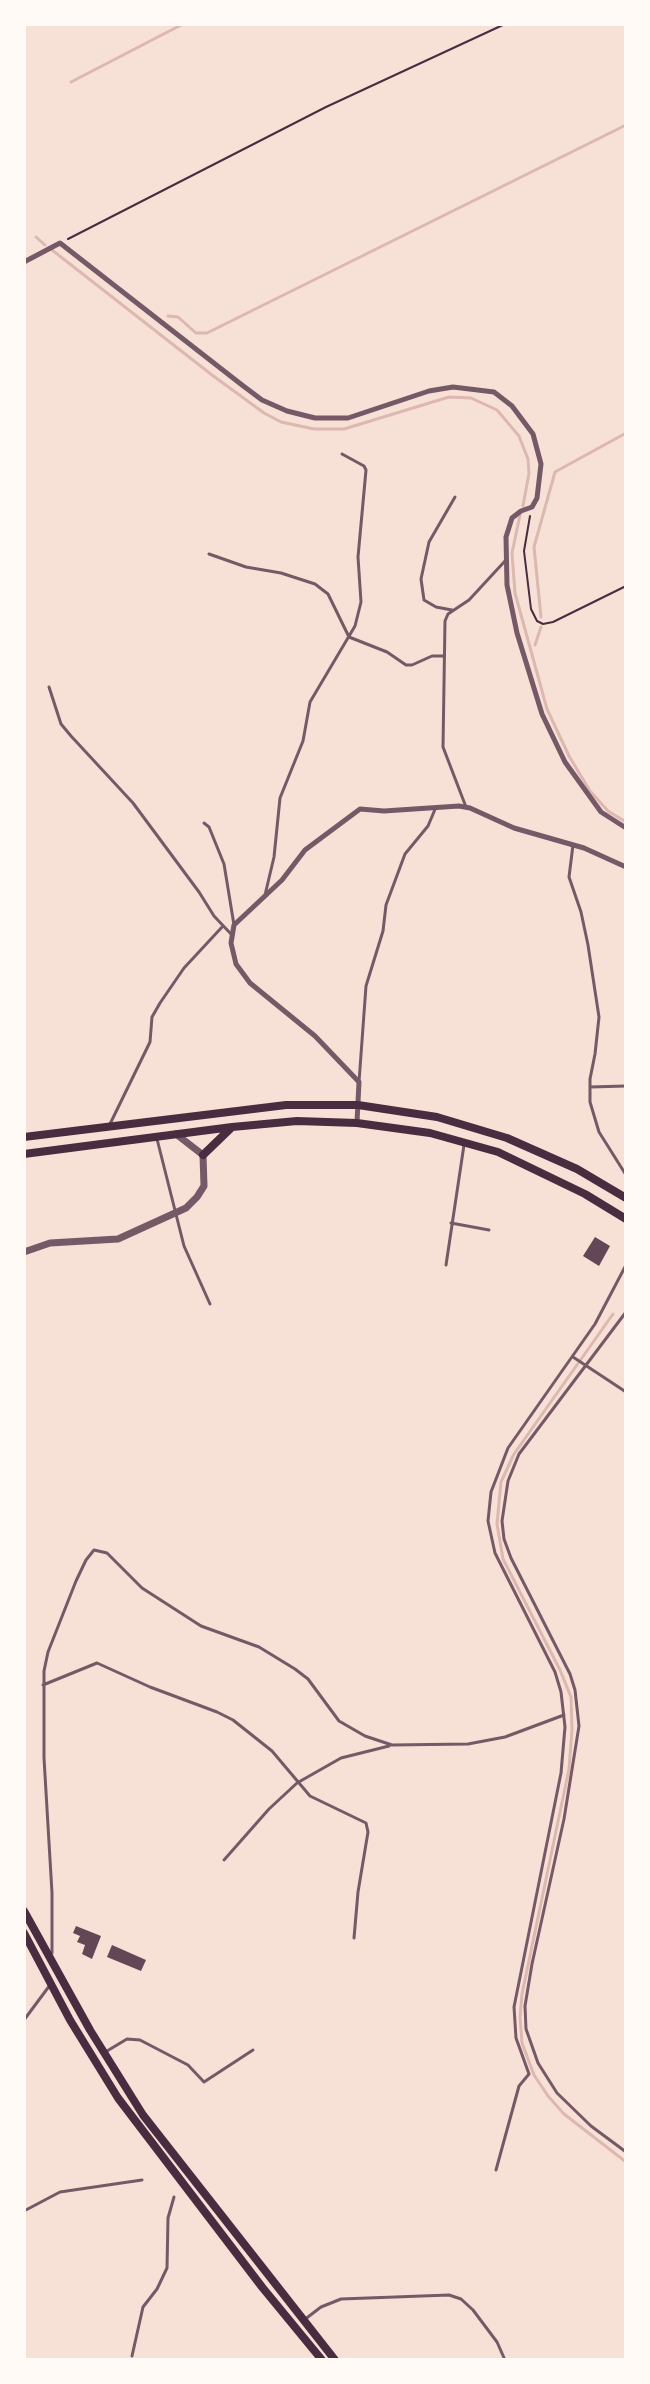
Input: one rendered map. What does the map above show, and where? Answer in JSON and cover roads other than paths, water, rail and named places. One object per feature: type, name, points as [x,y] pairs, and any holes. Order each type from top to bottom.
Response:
[{"type":"main road","points":[[24,1137],[286,1105],[358,1105],[437,1117],[507,1138],[577,1169],[626,1198]]},
{"type":"main road","points":[[24,1154],[232,1127],[297,1121],[357,1123],[465,1141],[544,1173],[626,1219]]},
{"type":"main road","points":[[203,1155],[232,1127]]},
{"type":"main road","points":[[24,1911],[104,2053],[143,2115],[335,2360]]},
{"type":"main road","points":[[24,1933],[118,2098],[322,2360]]},
{"type":"street","points":[[24,262],[60,243],[242,385],[274,407],[287,411],[334,419],[361,414],[441,389],[471,388],[494,392],[512,406],[527,422],[539,451],[540,480],[532,507],[512,518],[506,537],[507,585],[517,633],[535,693],[551,736],[565,762],[590,799],[614,822],[626,828]]},
{"type":"street","points":[[357,1123],[359,1082],[315,1036],[262,994],[236,964],[231,934],[234,925],[282,880],[305,850],[355,810],[466,807],[514,828],[600,854],[626,867]]},
{"type":"street","points":[[24,1252],[50,1243],[118,1239],[174,1215],[192,1203],[201,1193],[205,1181],[203,1155],[176,1134]]},
{"type":"lane","points":[[265,895],[274,857],[280,798],[303,741],[310,702],[355,626],[361,602],[358,557],[366,470],[342,454]]},
{"type":"lane","points":[[452,610],[436,607],[424,600],[421,579],[429,542],[455,497]]},
{"type":"lane","points":[[209,554],[246,567],[281,573],[315,584],[328,594],[349,637],[387,652],[406,665],[417,664],[432,656],[444,656]]},
{"type":"lane","points":[[466,807],[443,747],[445,621],[452,610],[469,600],[505,561]]},
{"type":"lane","points":[[49,687],[61,724],[133,803],[231,934]]},
{"type":"lane","points":[[359,1082],[366,986],[383,931],[386,905],[405,854],[428,826],[436,807]]},
{"type":"lane","points":[[204,823],[209,827],[224,864],[234,925]]},
{"type":"lane","points":[[573,845],[569,877],[581,912],[598,1009],[598,1034],[589,1087],[595,1123],[626,1175]]},
{"type":"lane","points":[[109,1126],[150,1042],[152,1017],[184,968],[223,926]]},
{"type":"lane","points":[[589,1087],[626,1086]]},
{"type":"lane","points":[[156,1136],[174,1215],[210,1304]]},
{"type":"lane","points":[[446,1265],[465,1141]]},
{"type":"lane","points":[[451,1223],[489,1230]]},
{"type":"lane","points":[[496,2170],[519,2086],[529,2074],[516,2038],[514,2007],[561,1773],[564,1715],[555,1672],[495,1553],[489,1512],[493,1484],[503,1457],[574,1358],[626,1265]]},
{"type":"lane","points":[[626,1312],[519,1454],[508,1481],[503,1510],[507,1547],[570,1674],[579,1726],[564,1819],[532,1964],[526,2029],[538,2063],[557,2093],[591,2126],[626,2152]]},
{"type":"lane","points":[[574,1358],[626,1392]]},
{"type":"lane","points":[[24,2020],[51,1984],[53,1926],[43,1685],[48,1652],[91,1552],[98,1549],[113,1558],[150,1593],[201,1626],[259,1647],[304,1675],[345,1726],[392,1745]]},
{"type":"lane","points":[[43,1685],[91,1664],[103,1665],[142,1684],[205,1707],[233,1720],[272,1751],[297,1783],[317,1800],[368,1825],[354,1938]]},
{"type":"lane","points":[[224,1860],[269,1809],[297,1783],[341,1758],[392,1745],[455,1746],[485,1742],[523,1732],[564,1715]]},
{"type":"lane","points":[[104,2053],[127,2039],[136,2039],[188,2065],[204,2082],[253,2050]]},
{"type":"lane","points":[[24,2211],[60,2192],[142,2180]]},
{"type":"lane","points":[[132,2356],[143,2307],[164,2279],[167,2268],[168,2218],[174,2197]]},
{"type":"lane","points":[[295,2328],[328,2303],[341,2299],[449,2295],[461,2299],[473,2310],[497,2342],[505,2360]]},
{"type":"waterway","points":[[71,82],[183,24]]},
{"type":"waterway","points":[[168,316],[178,317],[196,333],[207,333],[626,125]]},
{"type":"waterway","points":[[36,237],[45,245]]},
{"type":"waterway","points":[[52,250],[212,375],[281,422],[314,429],[344,429],[449,397],[471,398],[497,410],[519,436],[528,459],[529,473],[523,506]]},
{"type":"waterway","points":[[541,617],[534,547],[555,472],[626,433]]},
{"type":"waterway","points":[[520,515],[512,553],[515,593],[547,709],[590,791],[608,811],[626,822]]},
{"type":"waterway","points":[[535,645],[541,627]]},
{"type":"waterway","points":[[613,1314],[514,1454],[501,1482],[497,1524],[503,1559],[571,1697],[569,1769],[522,1994],[522,2043],[534,2075],[548,2096],[564,2114],[626,2162]]}]
